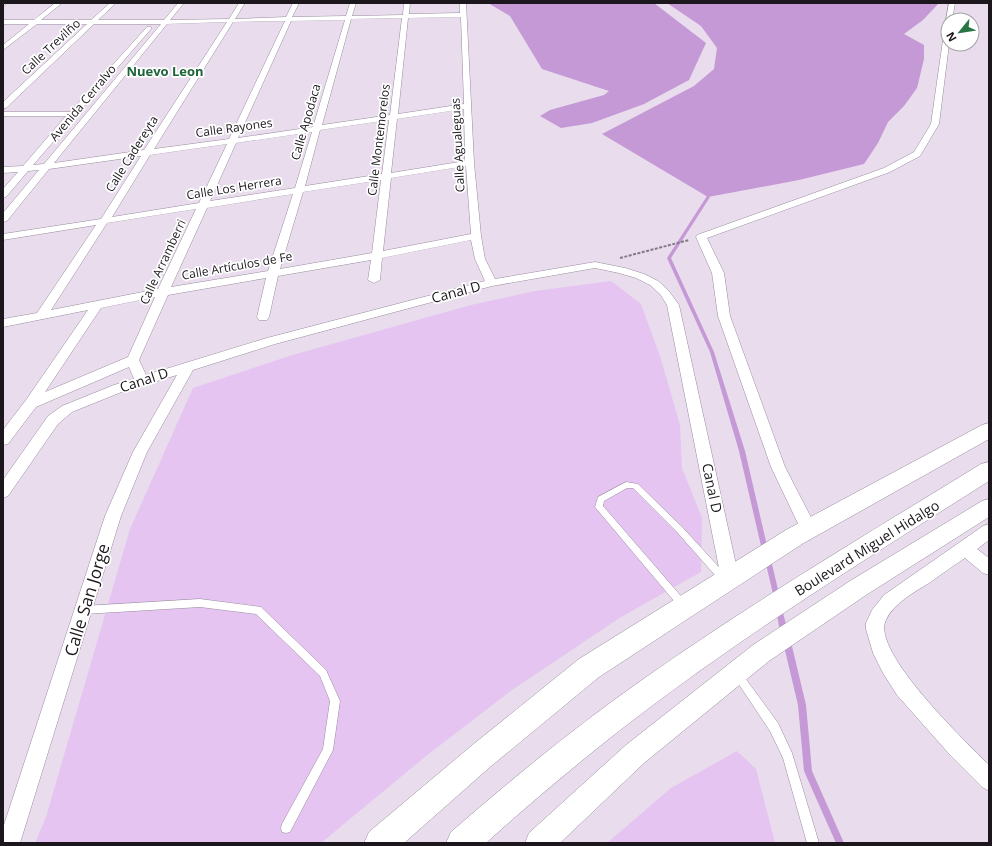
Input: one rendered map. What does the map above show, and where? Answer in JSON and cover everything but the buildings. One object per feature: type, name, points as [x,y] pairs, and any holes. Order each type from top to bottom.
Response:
[{"type":"main road","points":[[380,843],[480,757],[589,668],[735,574],[802,533],[989,430]]},
{"type":"main road","name":"Boulevard Miguel Hidalgo","points":[[462,843],[501,807],[606,722],[744,625],[989,470]]},
{"type":"street","points":[[3,48],[59,3]]},
{"type":"street","name":"Calle Trevilño","points":[[3,106],[113,3]]},
{"type":"street","name":"Avenida Cerralvo","points":[[3,219],[181,3]]},
{"type":"street","name":"Calle Cadereyta","points":[[41,316],[104,221],[242,3]]},
{"type":"street","name":"Calle Arramberri","points":[[133,360],[296,3]]},
{"type":"street","name":"Calle Apodaca","points":[[263,317],[273,274],[353,3]]},
{"type":"street","name":"Calle Montemorelos","points":[[374,280],[387,176],[392,118],[407,3]]},
{"type":"street","name":"Calle Agualeguas","points":[[463,3],[470,163],[476,236],[480,259],[491,283]]},
{"type":"street","name":"Avenida Cerralvo","points":[[3,195],[162,12]]},
{"type":"street","points":[[3,22],[232,21],[464,15]]},
{"type":"street","points":[[802,533],[724,316],[718,273],[701,236],[887,170],[917,154],[935,124],[945,52]]},
{"type":"street","name":"Calle Rayones","points":[[3,170],[26,169],[234,141],[468,106]]},
{"type":"street","points":[[3,114],[72,114]]},
{"type":"street","name":"Calle Los Herrera","points":[[3,237],[470,163]]},
{"type":"street","name":"Calle Artículos de Fe","points":[[3,323],[163,292],[376,256],[476,236]]},
{"type":"street","name":"Canal D","points":[[3,492],[53,420],[67,409],[142,381],[271,341],[491,283],[595,265],[621,270],[640,276],[654,283],[664,292],[673,305],[735,574]]},
{"type":"street","points":[[3,440],[31,403],[97,305]]},
{"type":"street","points":[[31,403],[133,360],[142,381]]},
{"type":"street","name":"Calle San Jorge","points":[[9,843],[113,516],[140,452],[188,367]]},
{"type":"street","points":[[539,843],[635,754],[760,653],[858,588],[989,506]]},
{"type":"street","points":[[989,531],[966,549],[899,594],[885,606],[877,617],[874,628],[879,647],[902,686],[920,708],[989,780]]},
{"type":"street","points":[[966,549],[989,568]]},
{"type":"lane","points":[[685,607],[599,507],[601,499],[626,485],[636,486],[680,530],[735,574]]},
{"type":"lane","points":[[84,610],[200,603],[258,610],[323,673],[335,701],[328,750],[286,828]]},
{"type":"lane","points":[[736,673],[774,727],[785,751],[813,843]]},
{"type":"path","points":[[635,253],[688,240]]},
{"type":"shaded area","points":[[488,3],[654,3],[706,43],[689,80],[644,104],[592,123],[561,128],[540,116],[550,110],[604,95],[609,91],[542,69],[510,16]]},
{"type":"shaded area","points":[[667,3],[939,3],[923,20],[904,34],[924,45],[924,59],[917,88],[904,106],[888,122],[878,143],[864,164],[799,180],[708,197],[602,134],[694,86],[714,69],[717,48],[701,26]]},
{"type":"shaded area","points":[[611,281],[641,304],[660,356],[680,425],[682,468],[702,518],[701,572],[621,617],[512,690],[426,756],[321,843],[35,843],[46,817],[130,529],[193,388],[289,356],[471,305],[535,291]]},
{"type":"shaded area","points":[[737,751],[756,769],[775,843],[607,843],[671,788]]},
{"type":"waterway","points":[[708,197],[669,258],[712,352],[742,451],[765,550]]},
{"type":"waterway","points":[[768,560],[777,598]]},
{"type":"waterway","points":[[779,609],[784,632]]},
{"type":"waterway","points":[[787,642],[802,705],[808,771],[840,843]]},
{"type":"district","name":"Nuevo Leon","points":[[165,71]]}]
